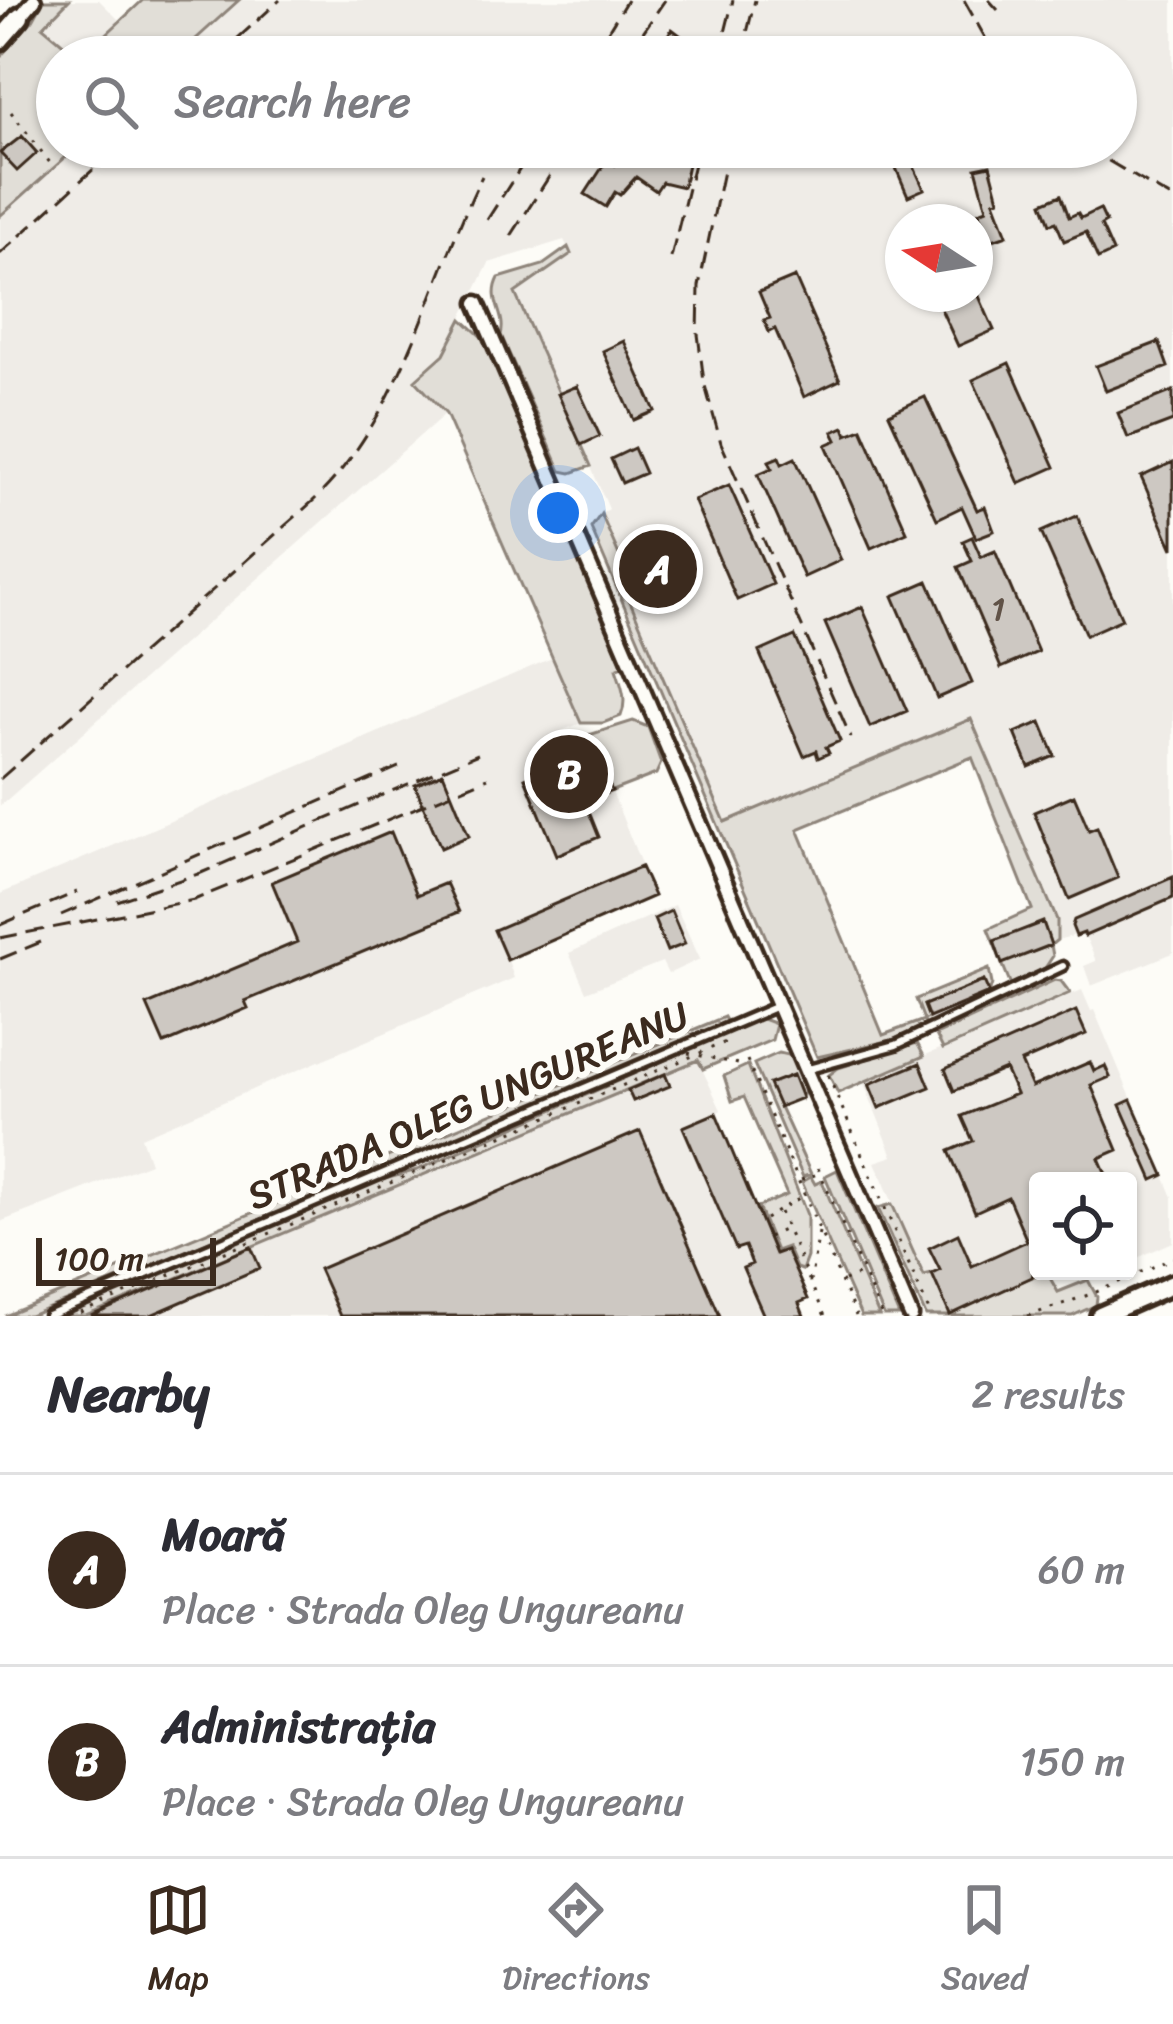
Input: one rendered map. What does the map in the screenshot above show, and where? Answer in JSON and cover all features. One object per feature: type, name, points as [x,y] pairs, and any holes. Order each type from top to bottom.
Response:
[{"type":"street","points":[[0,40],[34,0]]},
{"type":"street","points":[[477,303],[911,1316]]},
{"type":"street","points":[[1100,1316],[1173,1284]]},
{"type":"lane","points":[[806,1070],[896,1045],[1063,965]]},
{"type":"lane","name":"STRADA OLEG UNGUREANU","points":[[48,1316],[778,1006]]},
{"type":"path","points":[[11,112],[36,145]]},
{"type":"path","points":[[73,1316],[726,1042]]},
{"type":"path","points":[[674,1049],[738,1064]]},
{"type":"path","points":[[747,1060],[856,1316]]},
{"type":"path","points":[[824,1065],[932,1316]]},
{"type":"path","points":[[800,1180],[819,1170],[882,1316]]},
{"type":"path","points":[[765,1219],[805,1194]]},
{"type":"path","points":[[780,1212],[825,1316]]},
{"type":"path","points":[[767,1237],[787,1228]]},
{"type":"path","points":[[811,1282],[819,1228]]},
{"type":"path","points":[[1028,1316],[1173,1258]]},
{"type":"path","points":[[842,1282],[863,1273]]},
{"type":"shaded area","points":[[44,0],[69,0],[43,27],[54,36],[36,36],[36,168],[54,168],[0,216],[0,57]]},
{"type":"shaded area","points":[[50,0],[99,0],[120,21],[143,0],[1173,0],[1173,953],[1091,986],[1084,966],[1096,961],[1084,933],[1057,940],[1057,919],[970,719],[725,822],[619,577],[627,573],[601,514],[609,509],[515,292],[571,254],[564,240],[489,263],[444,354],[415,380],[446,413],[0,806],[0,57]]},
{"type":"shaded area","points":[[143,0],[239,0],[199,36],[104,36]]},
{"type":"shaded area","points":[[568,247],[571,254],[515,293],[591,466],[571,473],[561,471],[501,335],[495,294],[499,278],[543,265]]},
{"type":"shaded area","points":[[462,319],[487,342],[623,666],[616,669],[624,698],[621,716],[603,723],[581,723],[446,414],[415,380],[444,354]]},
{"type":"shaded area","points":[[601,514],[627,573],[620,578],[725,822],[971,719],[1057,920],[1053,956],[1045,968],[1011,985],[988,929],[1032,909],[972,757],[798,829],[883,1035],[924,1020],[925,1025],[892,1040],[817,1057],[591,528]],"holes":[[[1043,923],[1051,945],[1002,963],[994,941]]]},
{"type":"shaded area","points":[[552,658],[581,723],[551,735],[561,761],[578,755],[573,742],[589,735],[654,896],[508,960],[514,978],[141,1137],[150,1163],[0,1222],[0,894]]},
{"type":"shaded area","points":[[633,721],[648,727],[661,763],[656,774],[612,791],[590,747],[589,735]]},
{"type":"shaded area","points":[[675,905],[700,959],[668,974],[662,962],[586,992],[569,953]]},
{"type":"shaded area","points":[[989,969],[989,994],[983,981],[924,1005],[929,1018],[924,1020],[916,999]]},
{"type":"shaded area","points":[[1055,980],[1070,993],[943,1049],[936,1035]]},
{"type":"shaded area","points":[[1082,990],[1173,1197],[1173,1242],[1137,1258],[1137,1172],[1029,1172],[1029,1279],[950,1315],[931,1274],[925,1277],[875,1162],[893,1156],[863,1081]]},
{"type":"shaded area","points":[[724,1017],[728,1024],[30,1316],[5,1316]]},
{"type":"shaded area","points":[[760,1018],[776,1024],[772,1040],[703,1069],[698,1060],[86,1316],[58,1316],[374,1182],[417,1170]]},
{"type":"shaded area","points":[[917,1043],[924,1056],[838,1093],[829,1075],[838,1068]]},
{"type":"shaded area","points":[[779,1053],[792,1056],[806,1087],[802,1098],[793,1075],[770,1085],[811,1174],[803,1177],[754,1064]]},
{"type":"shaded area","points":[[698,1060],[775,1254],[786,1250],[808,1299],[799,1304],[804,1316],[86,1316]]},
{"type":"shaded area","points":[[748,1065],[807,1215],[807,1257],[802,1270],[796,1268],[787,1247],[776,1251],[758,1207],[787,1195],[744,1097],[732,1101],[724,1076]]},
{"type":"shaded area","points":[[837,1170],[899,1316],[884,1316],[825,1176]]},
{"type":"shaded area","points":[[811,1177],[815,1184],[822,1181],[879,1316],[861,1316],[802,1182]]},
{"type":"shaded area","points":[[892,1204],[924,1276],[932,1274],[950,1314],[1029,1278],[1051,1280],[1058,1292],[1088,1280],[1096,1305],[1072,1316],[926,1316],[878,1208]]},
{"type":"building","points":[[22,136],[36,152],[17,171],[0,153]]},
{"type":"building","points":[[602,168],[687,168],[683,187],[662,182],[656,191],[636,177],[620,195],[615,192],[606,207],[585,194]]},
{"type":"building","points":[[896,168],[914,168],[924,189],[908,196]]},
{"type":"building","points":[[976,168],[991,168],[999,199],[994,201],[1007,235],[993,240],[993,204],[986,204]]},
{"type":"building","points":[[1061,195],[1069,217],[1078,213],[1081,218],[1100,209],[1106,222],[1101,225],[1113,252],[1098,259],[1086,232],[1064,241],[1042,203]]},
{"type":"building","points":[[795,277],[840,380],[804,397],[775,329],[769,332],[764,320],[770,318],[759,292]]},
{"type":"building","points":[[942,312],[986,312],[994,330],[958,346]]},
{"type":"building","points":[[624,341],[655,411],[634,420],[603,351]]},
{"type":"building","points":[[1159,342],[1168,367],[1106,391],[1096,366]]},
{"type":"building","points":[[1009,363],[1055,467],[1019,483],[973,380]]},
{"type":"building","points":[[577,386],[600,436],[581,445],[558,394]]},
{"type":"building","points":[[1173,391],[1173,421],[1128,438],[1118,413]]},
{"type":"building","points":[[925,397],[977,510],[985,507],[994,531],[976,538],[962,507],[937,519],[889,414]]},
{"type":"building","points":[[844,427],[847,435],[862,429],[907,532],[871,548],[826,445],[837,440],[833,432]]},
{"type":"building","points":[[634,448],[645,473],[622,483],[611,459]]},
{"type":"building","points":[[779,457],[782,464],[795,458],[841,560],[804,577],[758,474],[772,468],[769,461]]},
{"type":"building","points":[[1173,462],[1173,549],[1141,477]]},
{"type":"building","points":[[729,485],[773,584],[737,600],[694,500]]},
{"type":"building","points":[[1077,516],[1122,619],[1086,635],[1041,532]]},
{"type":"building","points":[[972,537],[981,557],[995,551],[1038,652],[1001,668],[958,567],[972,561],[963,541]]},
{"type":"building","points":[[670,552],[676,555],[684,579],[666,587],[659,573],[642,578],[637,568]]},
{"type":"building","points":[[928,581],[972,683],[937,698],[893,596]]},
{"type":"building","points":[[862,607],[907,711],[870,727],[825,623]]},
{"type":"building","points":[[795,636],[840,741],[826,747],[829,753],[818,758],[816,751],[804,756],[759,652]]},
{"type":"building","points":[[1041,722],[1055,756],[1029,767],[1015,733]]},
{"type":"building","points":[[589,735],[590,747],[612,791],[585,802],[599,837],[557,855],[525,778],[578,754],[573,742]]},
{"type":"building","points":[[443,773],[469,836],[441,848],[415,785]]},
{"type":"building","points":[[1074,795],[1089,830],[1097,827],[1118,878],[1069,899],[1034,812]]},
{"type":"building","points":[[391,832],[417,895],[446,883],[459,912],[245,1001],[248,1008],[164,1044],[147,1005],[297,942],[272,882]]},
{"type":"building","points":[[641,867],[654,896],[507,960],[494,930]]},
{"type":"building","points":[[1173,877],[1173,898],[1076,936],[1074,920]]},
{"type":"building","points":[[671,911],[685,944],[667,951],[654,919]]},
{"type":"building","points":[[1043,922],[1051,945],[1002,964],[994,941]]},
{"type":"building","points":[[984,981],[989,993],[929,1018],[924,1005]]},
{"type":"building","points":[[1076,1011],[1086,1034],[1021,1062],[1032,1087],[1090,1062],[1094,1071],[1105,1066],[1110,1077],[1091,1085],[1118,1150],[1099,1158],[1105,1172],[1029,1172],[1029,1278],[950,1315],[932,1274],[940,1270],[929,1248],[958,1234],[972,1266],[1027,1241],[1008,1197],[975,1212],[949,1151],[973,1141],[962,1116],[1016,1094],[1005,1069],[954,1091],[945,1069]]},
{"type":"building","points":[[920,1063],[930,1087],[879,1108],[869,1084]]},
{"type":"building","points":[[665,1074],[670,1086],[633,1101],[628,1090]]},
{"type":"building","points":[[793,1075],[802,1098],[779,1107],[769,1084]]},
{"type":"building","points":[[1131,1100],[1164,1175],[1153,1180],[1120,1105]]},
{"type":"building","points":[[716,1113],[775,1254],[786,1250],[808,1299],[799,1303],[804,1316],[764,1316],[743,1268],[752,1264],[745,1246],[736,1249],[683,1127]]},
{"type":"building","points":[[640,1131],[720,1316],[340,1316],[319,1269]]},
{"type":"building","points":[[251,1247],[260,1268],[149,1316],[91,1316]]},
{"type":"railway","points":[[240,36],[280,0]]},
{"type":"railway","points":[[605,36],[627,0]]},
{"type":"railway","points":[[640,36],[665,0]]},
{"type":"railway","points":[[724,36],[733,0]]},
{"type":"railway","points":[[746,36],[755,0]]},
{"type":"railway","points":[[964,0],[984,36]]},
{"type":"railway","points":[[989,0],[998,10]]},
{"type":"railway","points":[[0,254],[95,168]]},
{"type":"railway","points":[[487,220],[520,168]]},
{"type":"railway","points":[[511,236],[555,168]]},
{"type":"railway","points":[[671,258],[693,168]]},
{"type":"railway","points":[[724,168],[699,286],[704,382],[721,443],[851,738]]},
{"type":"railway","points":[[1121,168],[1173,199]]},
{"type":"railway","points":[[0,779],[313,501],[344,467],[392,389],[482,176]]},
{"type":"railway","points":[[117,901],[201,873],[478,754]]},
{"type":"railway","points":[[61,915],[401,766]]},
{"type":"railway","points":[[0,938],[194,900],[488,778]]},
{"type":"railway","points":[[0,925],[77,892]]},
{"type":"railway","points":[[0,959],[41,942]]},
{"type":"place","name":"Moară","points":[[658,569]]},
{"type":"place","name":"Administrația","points":[[569,774]]}]
